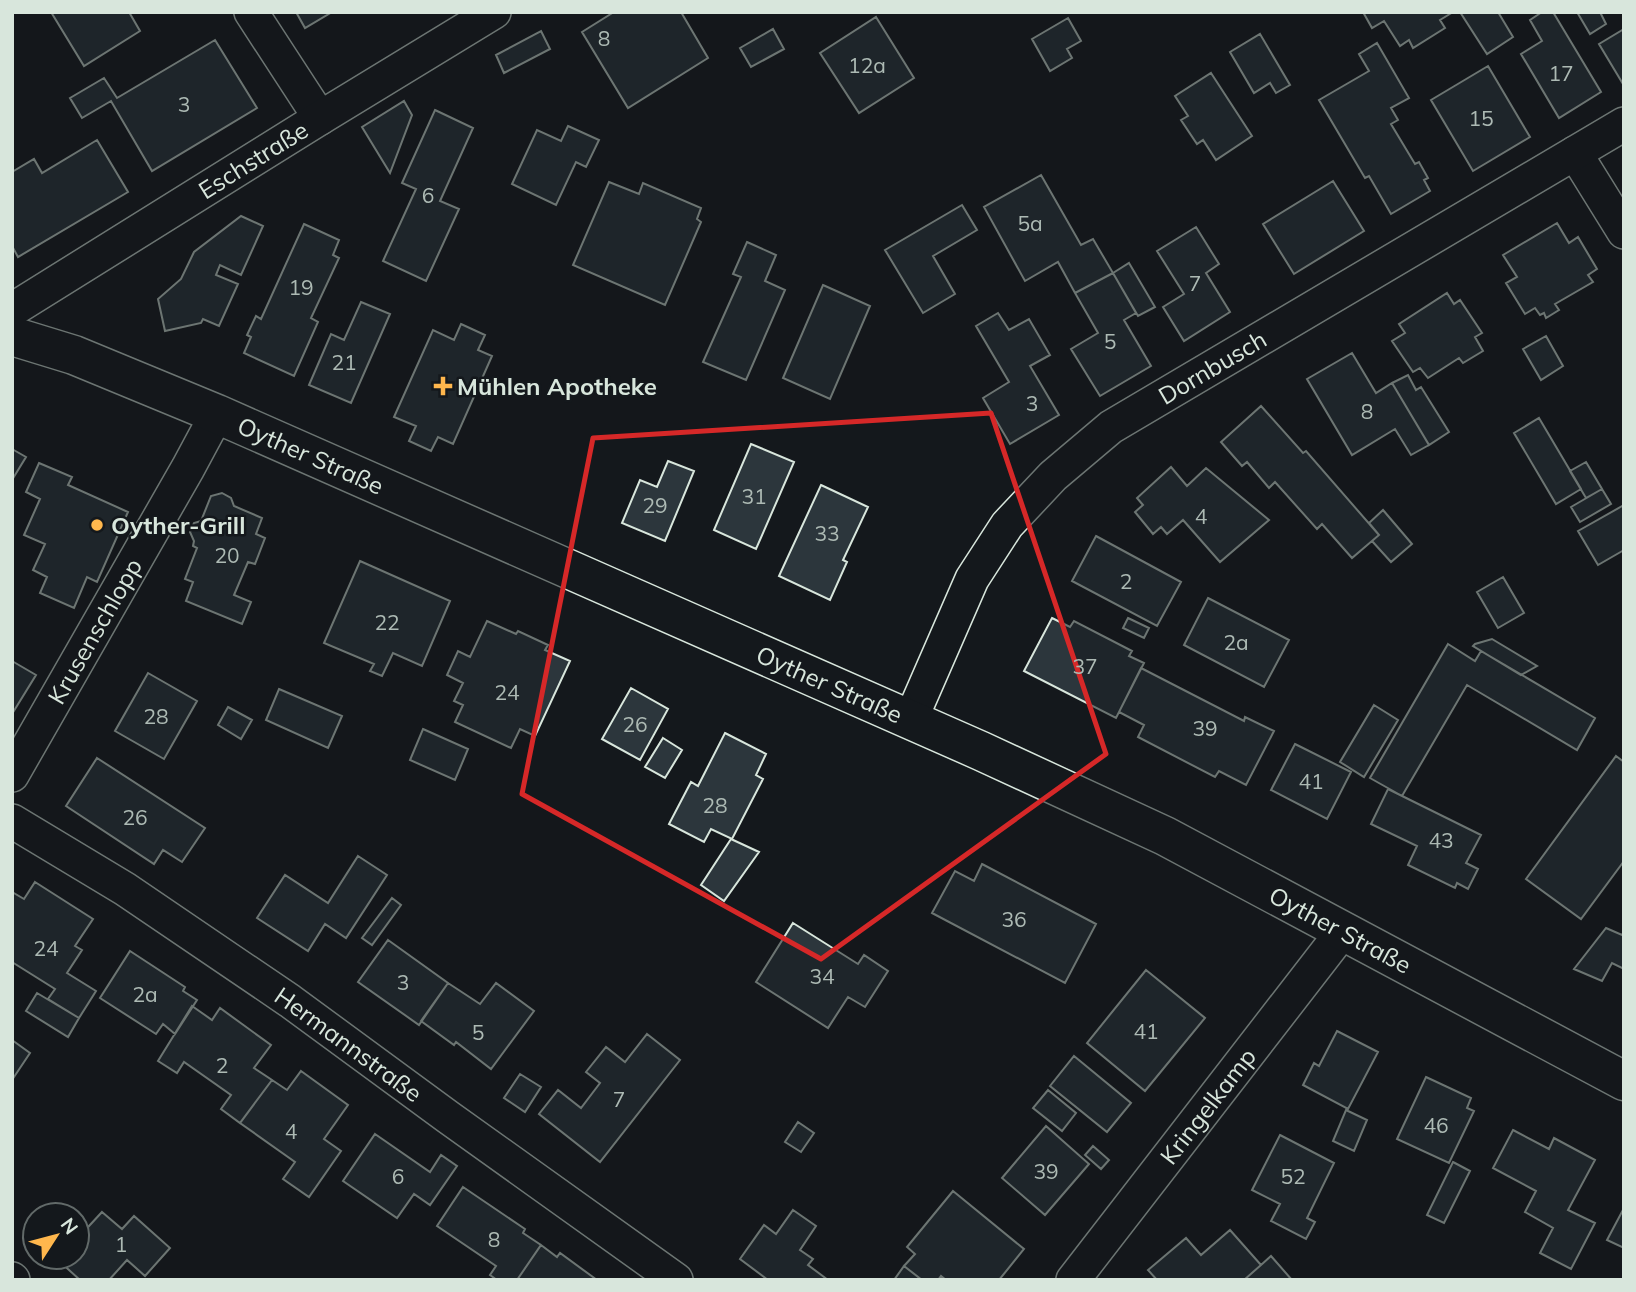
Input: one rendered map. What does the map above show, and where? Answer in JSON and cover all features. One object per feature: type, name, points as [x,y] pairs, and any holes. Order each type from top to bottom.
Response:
[{"type":"main road","name":"Oyther Straße","points":[[12,336],[74,355],[217,414],[981,751],[1165,836],[1624,1081]]},
{"type":"street","points":[[251,12],[320,118]]},
{"type":"street","name":"Eschstraße","points":[[12,310],[494,12]]},
{"type":"street","name":"Dornbusch","points":[[910,721],[972,579],[1007,525],[1053,476],[1111,427],[1624,124]]},
{"type":"street","points":[[1575,153],[1624,232]]},
{"type":"street","name":"Krusenschlopp","points":[[12,775],[217,414]]},
{"type":"street","name":"Hermannstraße","points":[[12,821],[125,889],[290,1001],[676,1280]]},
{"type":"street","name":"Kringelkamp","points":[[1073,1280],[1343,931]]},
{"type":"highlighted area","points":[[991,413],[1106,754],[821,959],[522,794],[593,438]]},
{"type":"building","points":[[51,12],[129,12],[140,31],[84,66]]},
{"type":"building","points":[[296,12],[332,12],[305,28]]},
{"type":"building","points":[[614,12],[681,12],[708,58],[628,108],[582,32]]},
{"type":"building","points":[[1363,12],[1453,12],[1440,20],[1445,28],[1413,48],[1409,40],[1400,46],[1384,21],[1372,28]]},
{"type":"building","points":[[1460,12],[1498,12],[1513,37],[1487,54]]},
{"type":"building","points":[[1542,12],[1553,12],[1601,92],[1559,118],[1521,54],[1542,41],[1530,20]]},
{"type":"building","points":[[1577,12],[1600,12],[1606,24],[1590,34]]},
{"type":"building","points":[[876,17],[914,78],[859,113],[820,53]]},
{"type":"building","points":[[1068,18],[1081,41],[1067,49],[1072,58],[1050,71],[1032,39]]},
{"type":"building","points":[[773,29],[784,49],[751,67],[740,48]]},
{"type":"building","points":[[1624,29],[1624,84],[1623,84],[1599,44]]},
{"type":"building","points":[[541,31],[550,49],[504,73],[496,55]]},
{"type":"building","points":[[1260,34],[1290,85],[1276,93],[1270,83],[1254,93],[1230,52]]},
{"type":"building","points":[[215,40],[257,108],[152,171],[111,101],[82,118],[70,98],[104,78],[117,98]]},
{"type":"building","points":[[1377,43],[1409,98],[1391,108],[1398,120],[1391,124],[1415,164],[1419,162],[1428,178],[1424,180],[1430,191],[1391,214],[1369,176],[1365,178],[1319,100],[1369,71],[1359,54]]},
{"type":"building","points":[[1488,66],[1530,137],[1473,171],[1431,100]]},
{"type":"building","points":[[1211,73],[1252,136],[1216,160],[1203,140],[1197,144],[1181,120],[1188,116],[1175,96]]},
{"type":"building","points":[[404,101],[412,115],[390,173],[362,127]]},
{"type":"building","points":[[435,110],[473,128],[440,201],[459,209],[426,281],[383,261],[416,189],[402,183]]},
{"type":"building","points":[[568,126],[599,140],[586,167],[576,162],[556,205],[512,184],[537,130],[561,141]]},
{"type":"building","points":[[97,140],[128,192],[18,257],[12,246],[12,172],[34,159],[42,173]]},
{"type":"building","points":[[1041,175],[1081,245],[1093,239],[1113,273],[1075,293],[1058,262],[1025,281],[984,207]]},
{"type":"building","points":[[1333,181],[1364,231],[1294,274],[1263,224]]},
{"type":"building","points":[[609,182],[639,194],[643,183],[701,208],[697,219],[701,222],[665,305],[573,265]]},
{"type":"building","points":[[962,205],[977,230],[933,256],[955,294],[923,313],[885,250]]},
{"type":"building","points":[[241,216],[263,226],[241,275],[220,265],[216,275],[238,284],[219,326],[203,319],[201,323],[165,331],[158,299],[181,279],[194,252]]},
{"type":"building","points":[[1557,223],[1569,243],[1578,237],[1597,269],[1588,275],[1593,282],[1555,304],[1559,310],[1546,318],[1544,313],[1540,315],[1535,308],[1525,314],[1506,283],[1517,277],[1503,255]]},
{"type":"building","points":[[304,224],[339,240],[333,255],[339,258],[311,318],[318,322],[294,376],[244,353],[251,337],[247,335],[256,316],[261,319]]},
{"type":"building","points":[[1196,227],[1219,264],[1206,273],[1230,312],[1184,341],[1163,307],[1184,294],[1157,251]]},
{"type":"building","points":[[747,242],[776,255],[765,281],[785,290],[746,380],[703,362],[741,277],[733,274]]},
{"type":"building","points":[[1129,263],[1155,307],[1138,316],[1113,273]]},
{"type":"building","points":[[1113,273],[1136,313],[1124,320],[1151,366],[1100,396],[1071,349],[1098,333],[1075,293]]},
{"type":"building","points":[[823,285],[870,306],[830,399],[783,378]]},
{"type":"building","points":[[1447,293],[1454,304],[1460,300],[1482,333],[1475,337],[1483,351],[1463,363],[1459,358],[1428,378],[1420,368],[1413,372],[1392,341],[1405,333],[1399,324]]},
{"type":"building","points":[[361,302],[390,314],[351,403],[309,385],[331,334],[344,340]]},
{"type":"building","points":[[998,313],[1009,330],[1029,319],[1050,355],[1030,366],[1059,415],[1010,444],[983,398],[1009,382],[976,326]]},
{"type":"building","name":"Mühlen Apotheke","points":[[461,324],[485,335],[478,350],[492,356],[453,444],[438,437],[431,451],[409,441],[416,426],[394,417],[433,330],[454,340]]},
{"type":"building","points":[[1546,336],[1563,366],[1541,380],[1523,349]]},
{"type":"building","points":[[1352,353],[1376,393],[1392,383],[1429,445],[1411,455],[1395,429],[1352,455],[1307,379]]},
{"type":"building","points":[[1408,375],[1416,390],[1421,387],[1449,432],[1429,445],[1392,383]]},
{"type":"building","points":[[1261,406],[1303,453],[1306,451],[1379,535],[1352,558],[1322,524],[1317,529],[1275,482],[1269,488],[1247,462],[1242,466],[1221,442]]},
{"type":"building","points":[[1539,418],[1581,489],[1556,504],[1514,433]]},
{"type":"building","points":[[751,444],[794,462],[756,549],[714,530]]},
{"type":"building","points":[[12,449],[26,457],[12,480]]},
{"type":"building","points":[[668,461],[694,471],[665,541],[622,523],[640,480],[657,487]]},
{"type":"building","points":[[1586,462],[1602,489],[1586,498],[1570,471]]},
{"type":"building","points":[[39,463],[72,477],[68,485],[128,512],[97,582],[87,577],[74,608],[40,593],[47,577],[33,570],[45,544],[24,535],[40,499],[26,492]]},
{"type":"building","points":[[1171,467],[1187,486],[1206,468],[1269,520],[1220,562],[1183,520],[1167,534],[1161,527],[1153,534],[1135,512],[1143,505],[1137,498]]},
{"type":"building","points":[[821,485],[868,507],[843,560],[847,562],[830,600],[779,576]]},
{"type":"building","points":[[1602,489],[1611,504],[1580,522],[1571,507]]},
{"type":"building","points":[[222,493],[231,498],[234,506],[262,518],[256,534],[265,538],[255,564],[248,562],[234,595],[251,602],[242,624],[186,601],[193,582],[185,579],[197,548],[193,546],[190,532],[194,523],[201,521],[211,496]]},
{"type":"building","points":[[1624,505],[1624,550],[1598,565],[1578,531]]},
{"type":"building","points":[[1383,510],[1412,544],[1391,562],[1372,541],[1379,535],[1369,523]]},
{"type":"building","points":[[1096,536],[1181,582],[1157,626],[1072,581]]},
{"type":"building","points":[[360,561],[450,601],[422,666],[393,653],[382,676],[370,671],[374,664],[324,643]]},
{"type":"building","points":[[1503,577],[1524,613],[1498,628],[1477,592]]},
{"type":"building","points":[[1208,598],[1289,640],[1264,687],[1184,645]]},
{"type":"building","points":[[1052,618],[1070,627],[1074,621],[1132,651],[1129,656],[1144,663],[1116,718],[1024,671]]},
{"type":"building","points":[[1128,618],[1149,628],[1144,638],[1123,628]]},
{"type":"building","points":[[487,621],[548,645],[545,650],[570,661],[535,736],[520,729],[511,748],[455,722],[463,705],[454,701],[463,683],[447,675],[458,651],[470,657]]},
{"type":"building","points":[[1492,639],[1537,666],[1521,675],[1473,646]]},
{"type":"building","points":[[1448,644],[1475,661],[1481,651],[1595,718],[1577,750],[1467,685],[1402,796],[1370,778]]},
{"type":"building","points":[[12,661],[36,675],[12,714]]},
{"type":"building","points":[[1141,668],[1244,721],[1245,717],[1274,731],[1246,785],[1219,771],[1215,777],[1138,737],[1144,725],[1119,712]]},
{"type":"building","points":[[148,673],[197,701],[164,759],[115,731]]},
{"type":"building","points":[[631,688],[668,709],[640,760],[602,739]]},
{"type":"building","points":[[279,689],[342,716],[328,748],[266,720]]},
{"type":"building","points":[[1374,705],[1398,720],[1364,777],[1340,762]]},
{"type":"building","points":[[228,707],[252,720],[241,739],[218,725]]},
{"type":"building","points":[[423,729],[468,749],[455,780],[410,760]]},
{"type":"building","points":[[725,733],[766,754],[756,775],[763,779],[732,839],[711,829],[704,842],[669,824],[691,782],[698,786]]},
{"type":"building","points":[[663,738],[682,750],[665,778],[645,767]]},
{"type":"building","points":[[1295,744],[1351,772],[1327,819],[1271,790]]},
{"type":"building","points":[[1616,756],[1624,762],[1624,861],[1581,919],[1526,879]]},
{"type":"building","points":[[97,758],[205,828],[182,862],[163,850],[154,864],[66,806]]},
{"type":"building","points":[[1388,789],[1481,835],[1466,863],[1478,869],[1468,889],[1457,883],[1455,888],[1408,865],[1417,846],[1371,824]]},
{"type":"building","points":[[731,839],[759,852],[724,901],[701,885]]},
{"type":"building","points":[[358,856],[387,875],[346,938],[325,924],[308,951],[257,918],[285,875],[328,903]]},
{"type":"building","points":[[982,864],[1096,924],[1065,983],[932,913],[955,871],[974,881]]},
{"type":"building","points":[[35,882],[93,919],[75,946],[82,950],[67,973],[96,991],[79,1018],[48,999],[55,989],[12,962],[12,892],[24,899]]},
{"type":"building","points":[[392,898],[401,905],[372,945],[362,938]]},
{"type":"building","points":[[793,923],[858,964],[864,955],[888,971],[865,1007],[848,997],[828,1028],[756,982]]},
{"type":"building","points":[[1606,928],[1622,935],[1624,932],[1624,969],[1612,963],[1602,981],[1574,969]]},
{"type":"building","points":[[388,940],[448,983],[419,1025],[358,982]]},
{"type":"building","points":[[130,951],[185,987],[183,991],[197,1000],[175,1034],[163,1024],[156,1034],[100,998]]},
{"type":"building","points":[[1146,970],[1205,1018],[1145,1091],[1087,1043]]},
{"type":"building","points":[[448,983],[480,1004],[496,983],[534,1011],[491,1069],[456,1042],[454,1045],[421,1021]]},
{"type":"building","points":[[37,993],[79,1018],[68,1037],[26,1011]]},
{"type":"building","points":[[192,1006],[212,1020],[220,1008],[271,1045],[254,1068],[272,1080],[240,1123],[221,1109],[231,1095],[184,1062],[177,1073],[158,1061]]},
{"type":"building","points":[[1337,1031],[1378,1052],[1348,1109],[1303,1085],[1314,1063],[1319,1066]]},
{"type":"building","points":[[647,1034],[680,1060],[600,1162],[539,1114],[558,1090],[581,1108],[600,1083],[586,1072],[606,1047],[625,1062]]},
{"type":"building","points":[[12,1040],[30,1053],[12,1080]]},
{"type":"building","points":[[1074,1056],[1131,1103],[1107,1132],[1050,1086]]},
{"type":"building","points":[[301,1071],[348,1105],[324,1139],[341,1151],[309,1197],[283,1179],[295,1162],[240,1123],[272,1080],[287,1090]]},
{"type":"building","points":[[520,1074],[541,1087],[525,1112],[504,1098]]},
{"type":"building","points":[[1426,1077],[1471,1098],[1467,1108],[1474,1111],[1449,1163],[1397,1139]]},
{"type":"building","points":[[1048,1090],[1076,1113],[1062,1131],[1033,1108]]},
{"type":"building","points":[[1346,1110],[1367,1120],[1354,1151],[1333,1141]]},
{"type":"building","points":[[798,1122],[814,1133],[801,1152],[785,1142]]},
{"type":"building","points":[[1046,1126],[1089,1164],[1045,1215],[1002,1178]]},
{"type":"building","points":[[1513,1130],[1549,1149],[1554,1138],[1595,1160],[1568,1210],[1595,1223],[1571,1269],[1540,1253],[1553,1228],[1525,1212],[1536,1191],[1493,1168]]},
{"type":"building","points":[[375,1134],[430,1172],[441,1155],[457,1166],[430,1205],[414,1194],[397,1218],[343,1181]]},
{"type":"building","points":[[1280,1135],[1334,1163],[1307,1218],[1315,1222],[1306,1239],[1271,1221],[1280,1204],[1252,1190]]},
{"type":"building","points":[[1093,1146],[1109,1160],[1101,1169],[1085,1155]]},
{"type":"building","points":[[1453,1162],[1470,1171],[1444,1223],[1427,1215]]},
{"type":"building","points":[[463,1187],[525,1229],[523,1233],[541,1245],[517,1280],[497,1280],[490,1275],[496,1266],[437,1226]]},
{"type":"building","points":[[953,1191],[1024,1249],[999,1280],[946,1280],[941,1276],[938,1280],[922,1280],[904,1266],[915,1254],[907,1247]]},
{"type":"building","points":[[1624,1208],[1624,1248],[1607,1240]]},
{"type":"building","points":[[793,1210],[816,1226],[800,1250],[813,1259],[808,1265],[828,1280],[768,1280],[740,1259],[764,1225],[776,1234]]},
{"type":"building","points":[[102,1212],[122,1229],[134,1216],[170,1248],[145,1276],[127,1260],[109,1280],[80,1280],[70,1271],[91,1271],[91,1224]]},
{"type":"building","points":[[1230,1230],[1261,1265],[1244,1280],[1157,1280],[1148,1270],[1186,1238],[1201,1255]]},
{"type":"building","points":[[541,1245],[557,1257],[560,1253],[597,1280],[517,1280]]},
{"type":"building","points":[[1271,1256],[1292,1280],[1244,1280],[1261,1265]]},
{"type":"building","points":[[904,1266],[922,1280],[894,1280]]},
{"type":"place","name":"Mühlen Apotheke","points":[[443,386]]},
{"type":"place","name":"Oyther-Grill","points":[[97,525]]}]
